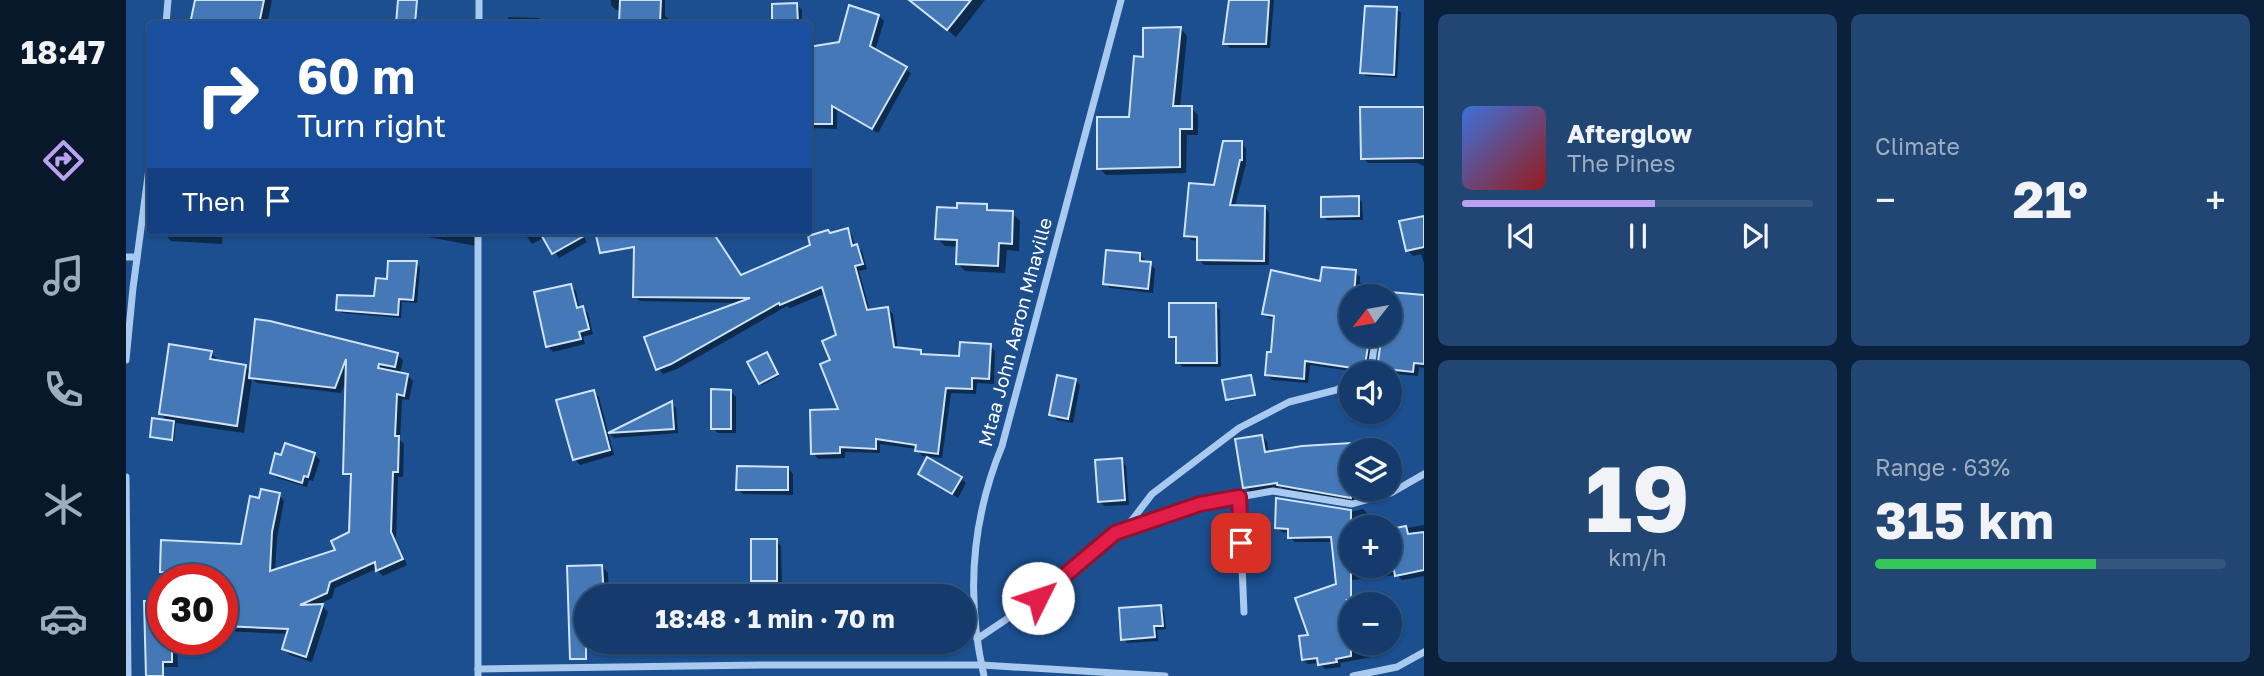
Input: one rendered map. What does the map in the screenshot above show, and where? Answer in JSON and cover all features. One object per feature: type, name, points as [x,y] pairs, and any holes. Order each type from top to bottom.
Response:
[{"type":"street","points":[[166,21],[168,0]]},
{"type":"street","points":[[479,0],[479,21]]},
{"type":"street","name":"Mtaa John Aaron Mhaville","points":[[984,676],[973,621],[972,575],[988,480],[1002,446],[1121,0]]},
{"type":"street","points":[[126,360],[147,184]]},
{"type":"street","points":[[478,235],[478,673],[762,665],[982,666],[1165,676]]},
{"type":"street","points":[[126,257],[137,257]]},
{"type":"street","points":[[1125,529],[1152,494],[1239,428],[1289,402],[1339,389]]},
{"type":"street","points":[[977,639],[1038,598],[1115,533],[1125,529],[1200,504],[1273,491],[1352,504],[1391,493],[1424,474]]},
{"type":"street","points":[[126,477],[128,676]]},
{"type":"street","points":[[1239,497],[1244,612]]},
{"type":"street","points":[[1353,676],[1397,667],[1424,652]]},
{"type":"building","points":[[195,0],[264,0],[260,21],[191,21]]},
{"type":"building","points":[[398,0],[417,0],[415,21],[396,21]]},
{"type":"building","points":[[620,0],[661,0],[660,21],[619,21]]},
{"type":"building","points":[[909,0],[971,0],[947,30]]},
{"type":"building","points":[[1229,0],[1269,0],[1266,44],[1223,44]]},
{"type":"building","points":[[797,3],[798,21],[772,21],[772,4]]},
{"type":"building","points":[[849,5],[879,15],[870,46],[907,67],[872,129],[832,106],[832,124],[812,124],[812,46],[839,42]]},
{"type":"building","points":[[1365,6],[1397,7],[1394,75],[1360,73]]},
{"type":"building","points":[[1181,27],[1173,106],[1192,106],[1192,129],[1180,129],[1180,167],[1097,169],[1097,117],[1129,117],[1134,56],[1143,57],[1143,28]]},
{"type":"building","points":[[1360,107],[1424,107],[1424,158],[1361,159]]},
{"type":"building","points":[[1223,141],[1242,141],[1242,160],[1230,205],[1265,206],[1264,261],[1197,260],[1197,237],[1184,236],[1189,183],[1214,185]]},
{"type":"building","points":[[1359,196],[1359,216],[1321,217],[1321,197]]},
{"type":"building","points":[[957,203],[987,204],[987,210],[1013,211],[1012,244],[999,243],[998,266],[956,264],[957,240],[935,239],[937,207],[957,208]]},
{"type":"building","points":[[1424,216],[1424,247],[1406,251],[1399,221]]},
{"type":"building","points":[[848,228],[852,246],[857,244],[863,264],[855,266],[867,310],[888,307],[894,347],[921,350],[921,354],[959,356],[960,342],[991,344],[989,379],[972,378],[972,389],[946,388],[938,454],[915,451],[916,445],[876,439],[876,449],[840,447],[840,453],[811,454],[810,410],[838,409],[820,364],[830,360],[822,341],[836,335],[822,287],[780,305],[779,303],[656,370],[644,337],[750,298],[633,297],[634,247],[600,253],[596,235],[715,235],[741,275],[810,245],[808,236],[828,230],[830,233]]},
{"type":"building","points":[[541,235],[586,235],[552,254]]},
{"type":"building","points":[[1106,250],[1140,253],[1140,261],[1151,262],[1148,289],[1103,284]]},
{"type":"building","points":[[388,261],[417,261],[413,300],[399,299],[398,315],[336,310],[337,295],[374,296],[376,278],[387,279]]},
{"type":"building","points":[[1322,267],[1356,270],[1355,284],[1339,284],[1339,347],[1368,347],[1366,361],[1339,361],[1339,366],[1305,361],[1304,379],[1265,375],[1267,352],[1271,352],[1274,316],[1262,314],[1271,270],[1320,281]]},
{"type":"building","points":[[571,284],[577,308],[583,306],[589,329],[579,332],[581,339],[546,347],[534,292]]},
{"type":"building","points":[[1402,293],[1424,295],[1424,364],[1414,363],[1413,372],[1402,371],[1402,361],[1378,361],[1380,347],[1402,347]]},
{"type":"building","points":[[1169,303],[1216,303],[1217,363],[1176,363],[1176,337],[1169,337]]},
{"type":"building","points":[[255,319],[398,353],[395,367],[379,364],[378,368],[408,374],[404,396],[397,394],[395,436],[399,436],[398,472],[393,472],[391,532],[403,559],[376,571],[375,562],[330,582],[327,593],[300,605],[323,604],[306,657],[282,649],[288,629],[238,627],[238,564],[160,564],[161,540],[241,544],[250,496],[259,498],[261,489],[280,493],[272,532],[270,571],[335,550],[331,541],[349,532],[351,474],[343,474],[346,359],[335,388],[249,378]]},
{"type":"building","points":[[169,344],[212,351],[210,359],[246,365],[237,426],[159,414]]},
{"type":"building","points":[[767,352],[778,374],[759,384],[747,362]]},
{"type":"building","points":[[1057,375],[1076,379],[1068,419],[1049,415]]},
{"type":"building","points":[[1251,375],[1255,395],[1226,400],[1222,380]]},
{"type":"building","points":[[711,389],[731,390],[731,429],[711,429]]},
{"type":"building","points":[[594,390],[610,450],[573,460],[556,400]]},
{"type":"building","points":[[672,401],[674,429],[608,433]]},
{"type":"building","points":[[152,418],[174,421],[172,440],[150,437]]},
{"type":"building","points":[[1262,435],[1265,452],[1339,444],[1339,496],[1277,483],[1243,488],[1235,439]]},
{"type":"building","points":[[285,443],[315,453],[308,477],[304,476],[302,483],[270,473],[275,453],[281,455]]},
{"type":"building","points":[[927,457],[962,477],[952,494],[918,474]]},
{"type":"building","points":[[1122,458],[1125,500],[1098,502],[1095,460]]},
{"type":"building","points":[[737,466],[788,467],[788,490],[736,490]]},
{"type":"building","points":[[1276,498],[1351,510],[1351,515],[1339,515],[1339,578],[1351,578],[1351,592],[1339,592],[1339,655],[1351,656],[1336,659],[1337,662],[1318,665],[1317,658],[1302,660],[1299,636],[1308,635],[1295,598],[1336,584],[1331,537],[1288,538],[1288,529],[1275,528]]},
{"type":"building","points":[[1406,526],[1408,534],[1424,532],[1424,570],[1402,575],[1402,527]]},
{"type":"building","points":[[751,539],[777,539],[777,581],[751,581]]},
{"type":"building","points":[[602,565],[603,584],[574,584],[574,654],[586,654],[586,659],[570,659],[567,566]]},
{"type":"building","points":[[144,601],[147,601],[147,655],[172,655],[172,662],[163,662],[163,676],[146,676]]},
{"type":"building","points":[[1161,605],[1163,626],[1154,626],[1155,637],[1121,640],[1119,608]]},
{"type":"route","points":[[1038,598],[1115,533],[1200,504],[1239,497],[1241,543]]}]
